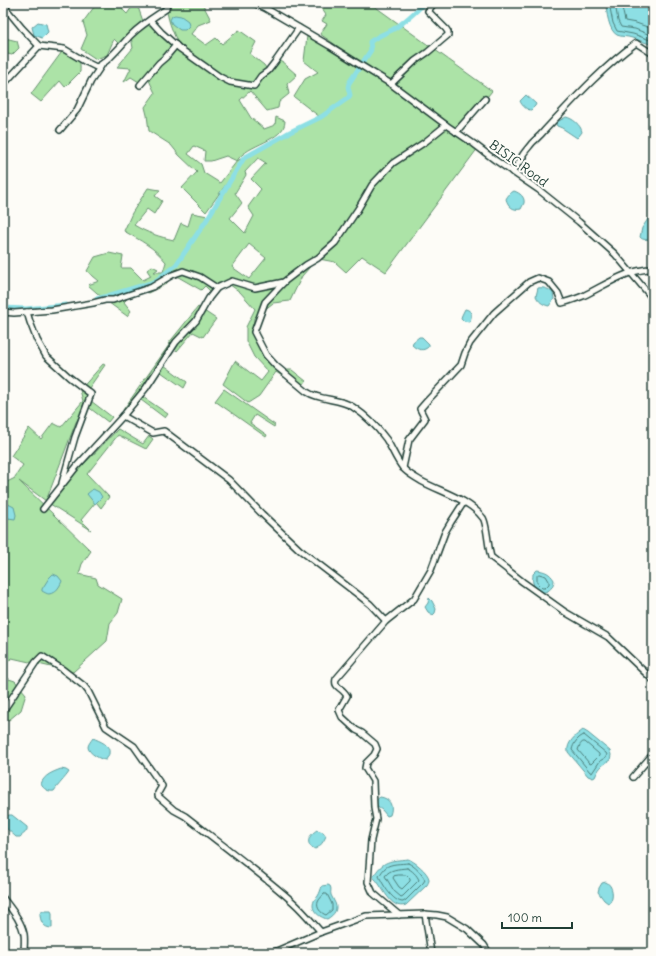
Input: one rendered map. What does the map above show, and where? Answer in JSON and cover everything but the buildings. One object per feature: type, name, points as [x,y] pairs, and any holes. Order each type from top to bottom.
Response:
[{"type":"street","points":[[60,130],[77,110],[91,81],[101,66],[131,34],[166,9],[167,3]]},
{"type":"street","name":"BISIC Road","points":[[254,3],[330,46],[390,84],[539,190],[579,222],[615,254],[653,299]]},
{"type":"street","points":[[390,84],[415,61],[448,35],[446,29],[428,11],[434,3]]},
{"type":"street","points":[[3,4],[39,46],[64,49],[96,67],[101,66]]},
{"type":"street","points":[[150,20],[161,32],[188,55],[220,77],[230,82],[254,86],[261,76],[276,62],[299,28]]},
{"type":"street","points":[[512,172],[533,141],[540,137],[544,131],[618,56],[636,43],[653,54]]},
{"type":"street","points":[[140,85],[176,45]]},
{"type":"street","points":[[3,85],[39,46]]},
{"type":"street","points":[[456,132],[485,98]]},
{"type":"street","points":[[446,125],[425,142],[393,163],[372,185],[335,243],[318,258],[285,281],[265,302],[254,332],[266,355],[276,366],[310,394],[345,403],[353,407],[366,418],[386,440],[403,468],[424,483],[451,494],[477,511],[485,520],[491,557],[565,612],[608,637],[653,680]]},
{"type":"street","points":[[403,468],[409,440],[425,419],[420,409],[461,365],[464,353],[470,343],[494,313],[529,282],[538,278],[549,282],[558,294],[562,303],[580,297],[630,272],[653,269]]},
{"type":"street","points":[[3,312],[14,313],[52,310],[105,300],[113,300],[152,286],[172,274],[183,271],[200,277],[217,288]]},
{"type":"street","points":[[43,509],[77,466],[124,416],[146,388],[176,342],[196,321],[209,298],[217,288],[232,281],[255,288],[285,281]]},
{"type":"street","points":[[27,312],[37,340],[46,356],[69,377],[91,394],[75,437],[62,485]]},
{"type":"street","points":[[124,416],[153,433],[164,431],[229,480],[300,550],[370,604],[386,621]]},
{"type":"street","points":[[399,915],[373,893],[368,882],[371,840],[376,819],[373,782],[365,768],[366,763],[374,755],[377,749],[374,744],[362,733],[356,730],[342,717],[339,710],[347,696],[337,687],[335,682],[386,621],[414,599],[431,570],[445,532],[464,502]]},
{"type":"street","points":[[3,711],[36,662],[42,656],[62,669],[84,686],[88,691],[106,728],[134,746],[162,786],[158,796],[174,810],[185,816],[279,890],[295,904],[321,932]]},
{"type":"street","points":[[633,777],[653,754]]},
{"type":"street","points":[[3,898],[16,916],[24,933],[24,953]]},
{"type":"street","points":[[425,914],[430,953]]},
{"type":"street","points":[[272,953],[321,932],[366,916],[425,914],[437,914],[447,917],[467,929],[481,942],[489,953]]},
{"type":"green space","points":[[97,3],[123,3],[123,10],[127,14],[132,7],[138,7],[144,24],[150,20],[179,46],[172,31],[167,14],[167,3],[202,3],[211,20],[198,25],[191,34],[206,45],[216,38],[222,44],[239,30],[256,42],[250,54],[264,65],[268,71],[279,59],[297,75],[287,84],[289,94],[279,102],[278,108],[267,111],[250,91],[240,100],[251,118],[264,129],[275,125],[276,117],[285,121],[283,128],[279,133],[248,150],[237,161],[320,117],[294,97],[305,79],[318,72],[304,61],[307,36],[387,81],[320,34],[327,24],[322,21],[326,15],[318,3],[370,3],[492,91],[458,132],[446,125],[393,163],[372,185],[335,243],[316,260],[302,276],[290,301],[273,303],[254,318],[253,333],[260,342],[262,353],[269,362],[278,363],[283,370],[292,370],[306,381],[301,388],[276,372],[259,396],[248,403],[223,384],[235,361],[261,381],[268,372],[254,357],[246,341],[246,327],[255,309],[240,292],[226,282],[212,284],[211,292],[205,286],[201,290],[173,274],[166,284],[148,293],[143,290],[128,298],[124,302],[131,311],[127,316],[88,285],[99,281],[87,271],[95,257],[109,253],[123,256],[121,268],[131,268],[143,280],[151,276],[147,270],[152,266],[158,269],[154,272],[163,272],[166,262],[157,252],[124,231],[132,213],[148,188],[160,190],[155,196],[162,201],[154,214],[147,209],[134,225],[164,238],[174,240],[181,223],[188,226],[192,213],[208,216],[240,165],[206,212],[182,188],[197,172],[171,145],[149,131],[145,107],[155,93],[148,78],[139,82],[131,77],[124,82],[131,68],[117,67],[133,48],[131,37],[121,46],[114,39],[107,55],[96,59],[81,49],[87,35],[83,22]],"holes":[[[194,146],[205,151],[204,161],[211,161],[226,156],[237,161],[220,183],[204,173],[201,164],[188,154]],[[258,158],[266,163],[251,179],[261,189],[248,207],[254,216],[245,233],[230,218],[242,203],[235,193],[246,175],[245,172]],[[249,244],[266,258],[249,279],[232,267]]]},
{"type":"green space","points":[[3,37],[17,41],[19,48],[12,55],[3,53]]},
{"type":"green space","points":[[64,49],[77,57],[80,63],[80,72],[65,87],[60,81],[41,102],[31,94]]},
{"type":"green space","points":[[446,128],[478,148],[386,272],[362,256],[346,272],[335,262],[319,259],[336,244],[373,185],[394,164]]},
{"type":"green space","points":[[198,307],[216,319],[203,337],[193,332],[177,351],[175,349],[164,365],[187,382],[184,388],[161,372],[140,395],[168,414],[165,418],[141,400],[123,410],[169,345],[168,344]]},
{"type":"green space","points":[[103,364],[105,365],[89,388],[95,394],[91,401],[112,417],[108,422],[87,406],[76,422],[46,501],[19,481],[91,551],[82,564],[79,574],[96,578],[98,584],[122,599],[118,613],[110,623],[107,641],[73,672],[12,658],[3,666],[3,484],[15,478],[23,465],[11,456],[29,428],[41,439],[53,423],[61,427],[83,401],[80,390]]},
{"type":"green space","points":[[224,389],[275,425],[274,427],[255,415],[250,423],[267,435],[266,437],[215,401]]},
{"type":"green space","points":[[118,429],[143,444],[149,436],[153,439],[146,449],[118,435],[87,474],[109,497],[101,508],[96,502],[81,520],[91,530],[47,502]]},
{"type":"green space","points":[[3,677],[15,681],[26,694],[21,710],[9,720],[3,716]]},
{"type":"water","points":[[606,3],[653,3],[653,45],[630,37],[619,36],[614,33],[608,20]]},
{"type":"water","points":[[172,16],[181,16],[188,21],[189,26],[185,30],[180,30],[172,24],[170,20]]},
{"type":"water","points":[[38,22],[46,24],[48,32],[42,38],[34,35],[32,27]]},
{"type":"water","points":[[526,95],[536,104],[531,110],[522,105],[520,101]]},
{"type":"water","points":[[566,117],[576,122],[580,127],[582,132],[577,138],[557,126],[557,122]]},
{"type":"water","points":[[514,191],[520,194],[524,199],[521,209],[513,209],[507,202],[506,199],[510,193]]},
{"type":"water","points":[[648,219],[653,221],[653,239],[644,239],[640,237],[642,228]]},
{"type":"water","points":[[538,288],[550,290],[553,293],[554,299],[549,306],[543,304],[537,298]]},
{"type":"water","points":[[465,309],[471,314],[469,322],[464,321],[461,318]]},
{"type":"water","points":[[419,337],[422,337],[429,344],[427,348],[420,350],[412,345],[413,342]]},
{"type":"water","points":[[93,489],[99,492],[102,497],[95,504],[87,494]]},
{"type":"water","points":[[8,504],[14,507],[16,515],[15,519],[8,518],[5,515],[5,508]]},
{"type":"water","points":[[537,570],[547,573],[554,580],[553,585],[548,591],[541,592],[535,587],[533,582],[533,574]]},
{"type":"water","points":[[53,574],[58,576],[62,581],[56,591],[48,594],[42,591],[42,589]]},
{"type":"water","points":[[429,598],[436,609],[433,615],[428,612],[425,607]]},
{"type":"water","points":[[583,730],[610,751],[611,755],[610,760],[601,767],[593,778],[588,776],[568,752],[570,742]]},
{"type":"water","points":[[93,738],[104,743],[108,748],[109,754],[106,760],[95,756],[90,752],[88,745]]},
{"type":"water","points":[[61,769],[69,772],[54,791],[48,791],[45,789],[41,784],[44,778]]},
{"type":"water","points":[[380,797],[388,800],[390,803],[390,815],[387,816],[375,805],[376,801]]},
{"type":"water","points":[[12,815],[27,827],[26,832],[20,837],[16,837],[5,827],[4,824],[7,816]]},
{"type":"water","points":[[317,830],[323,832],[326,836],[322,844],[315,849],[310,845],[309,840],[312,834]]},
{"type":"water","points":[[408,859],[417,864],[423,870],[428,876],[429,881],[427,885],[406,905],[400,906],[391,901],[373,877],[384,864],[396,860]]},
{"type":"water","points":[[606,882],[612,891],[611,900],[608,903],[598,892],[602,883]]},
{"type":"water","points":[[328,885],[331,887],[331,895],[336,909],[334,914],[327,919],[316,913],[313,904],[322,886]]},
{"type":"water","points":[[43,911],[51,911],[52,928],[46,927],[41,921],[40,913]]},
{"type":"waterway","points":[[97,299],[154,282],[176,265],[206,221],[244,158],[290,132],[321,117],[348,98],[350,95],[348,87],[349,83],[371,50],[370,42],[400,25],[424,3]]},
{"type":"waterway","points":[[3,308],[26,309],[66,305]]}]
